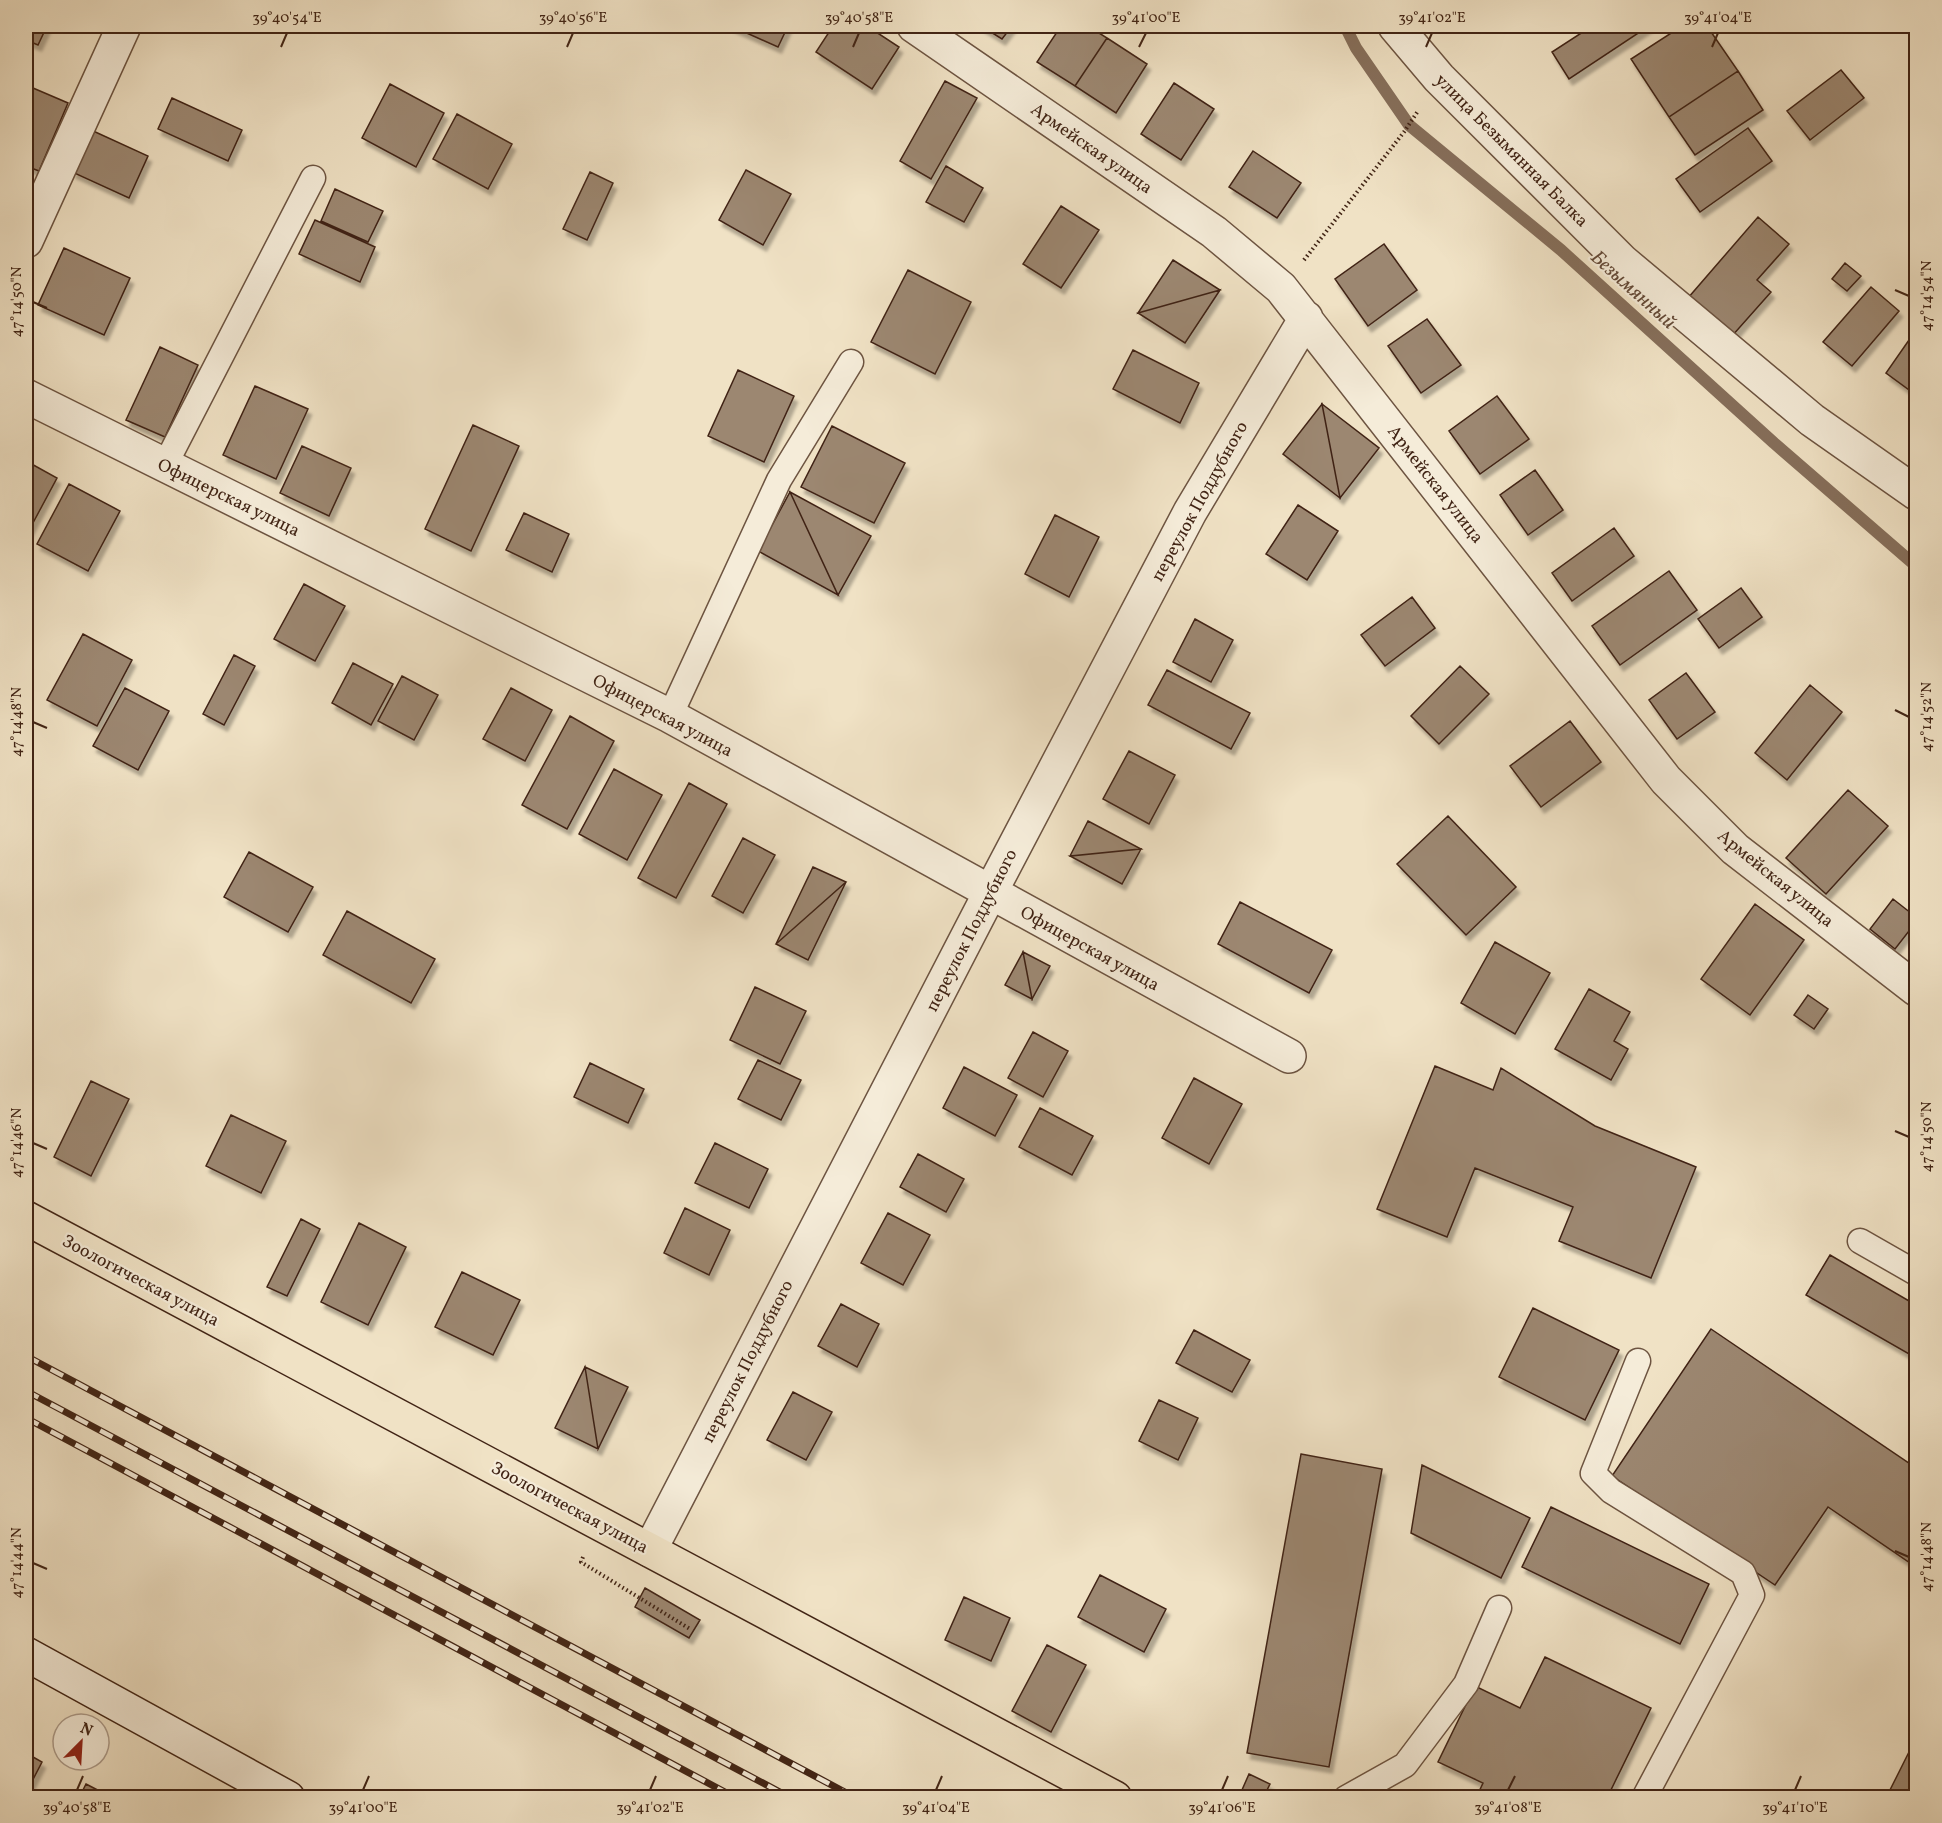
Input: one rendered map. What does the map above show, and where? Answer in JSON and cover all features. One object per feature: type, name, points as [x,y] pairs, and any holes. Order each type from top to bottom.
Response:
[{"type":"main road","name":"Зоологическая улица","points":[[26,1218],[1115,1797]]},
{"type":"street","points":[[26,241],[124,26]]},
{"type":"street","name":"Армейская улица","points":[[914,26],[1214,232],[1281,288],[1666,780],[1735,849],[1917,989]]},
{"type":"street","name":"улица Безымянная Балка","points":[[1395,26],[1439,78],[1622,261],[1812,420],[1917,493]]},
{"type":"street","name":"переулок Поддубного","points":[[650,1550],[1190,512],[1306,318]]},
{"type":"street","name":"Офицерская улица","points":[[26,396],[670,716],[990,894],[1289,1056]]},
{"type":"street","points":[[26,1654],[288,1797]]},
{"type":"lane","points":[[165,465],[313,178]]},
{"type":"lane","points":[[670,716],[779,480],[852,362]]},
{"type":"lane","points":[[1860,1241],[1917,1273]]},
{"type":"lane","points":[[1638,1361],[1593,1473],[1611,1491],[1743,1573],[1752,1595],[1644,1797]]},
{"type":"lane","points":[[1346,1797],[1405,1765],[1466,1684],[1499,1608]]},
{"type":"path","points":[[1281,288],[1404,132]]},
{"type":"path","points":[[647,1604],[690,1629]]},
{"type":"building","points":[[26,26],[47,26],[38,45],[26,40]]},
{"type":"building","points":[[731,26],[788,26],[778,47]]},
{"type":"building","points":[[833,26],[867,26],[899,47],[872,89],[816,52]]},
{"type":"building","points":[[981,26],[1012,26],[1002,39]]},
{"type":"building","points":[[1061,26],[1088,26],[1107,38],[1075,86],[1037,62]]},
{"type":"building","points":[[1592,26],[1649,26],[1569,79],[1552,52]]},
{"type":"building","points":[[1682,26],[1707,26],[1738,71],[1669,117],[1631,59]]},
{"type":"building","points":[[1107,38],[1147,64],[1116,113],[1075,86]]},
{"type":"building","points":[[1841,70],[1864,98],[1810,140],[1787,111]]},
{"type":"building","points":[[1738,71],[1763,110],[1695,155],[1669,117]]},
{"type":"building","points":[[945,81],[977,98],[931,179],[900,161]]},
{"type":"building","points":[[1174,83],[1214,109],[1181,160],[1141,134]]},
{"type":"building","points":[[390,84],[444,113],[416,167],[362,138]]},
{"type":"building","points":[[26,85],[68,103],[39,171],[26,166]]},
{"type":"building","points":[[172,98],[242,130],[228,161],[158,129]]},
{"type":"building","points":[[457,114],[512,144],[488,189],[433,159]]},
{"type":"building","points":[[1748,128],[1772,161],[1700,212],[1676,179]]},
{"type":"building","points":[[91,130],[148,156],[129,198],[72,172]]},
{"type":"building","points":[[1253,151],[1301,183],[1277,218],[1229,187]]},
{"type":"building","points":[[946,166],[983,188],[964,222],[926,202]]},
{"type":"building","points":[[746,170],[791,194],[763,245],[719,220]]},
{"type":"building","points":[[590,172],[613,183],[587,240],[563,229]]},
{"type":"building","points":[[335,189],[383,211],[368,242],[321,221]]},
{"type":"building","points":[[1061,206],[1099,230],[1061,288],[1023,264]]},
{"type":"building","points":[[1758,217],[1789,244],[1757,280],[1771,292],[1732,336],[1688,298]]},
{"type":"building","points":[[315,220],[375,247],[360,282],[299,254]]},
{"type":"building","points":[[1384,244],[1417,290],[1368,326],[1335,279]]},
{"type":"building","points":[[64,248],[130,278],[104,335],[38,305]]},
{"type":"building","points":[[1173,260],[1220,290],[1138,313]]},
{"type":"building","points":[[1845,263],[1861,276],[1847,291],[1832,279]]},
{"type":"building","points":[[908,270],[971,302],[935,374],[871,342]]},
{"type":"building","points":[[1871,287],[1899,311],[1852,366],[1823,342]]},
{"type":"building","points":[[1220,290],[1185,343],[1138,313]]},
{"type":"building","points":[[1427,319],[1461,365],[1421,393],[1388,346]]},
{"type":"building","points":[[1916,330],[1916,395],[1886,373]]},
{"type":"building","points":[[160,347],[198,365],[165,437],[126,420]]},
{"type":"building","points":[[1133,350],[1199,383],[1180,423],[1113,389]]},
{"type":"building","points":[[738,370],[794,396],[764,462],[708,436]]},
{"type":"building","points":[[255,386],[308,409],[276,479],[223,455]]},
{"type":"building","points":[[1497,396],[1529,439],[1480,474],[1449,431]]},
{"type":"building","points":[[1322,404],[1379,448],[1340,498]]},
{"type":"building","points":[[1322,404],[1340,498],[1283,454]]},
{"type":"building","points":[[473,425],[519,446],[471,551],[425,529]]},
{"type":"building","points":[[832,426],[905,463],[874,523],[801,487]]},
{"type":"building","points":[[302,446],[351,468],[329,516],[280,493]]},
{"type":"building","points":[[28,462],[57,478],[26,536],[26,467]]},
{"type":"building","points":[[1535,470],[1563,510],[1528,535],[1500,495]]},
{"type":"building","points":[[69,484],[120,511],[88,571],[37,544]]},
{"type":"building","points":[[790,492],[871,536],[838,595]]},
{"type":"building","points":[[790,492],[838,595],[758,551]]},
{"type":"building","points":[[1298,505],[1338,531],[1307,580],[1266,554]]},
{"type":"building","points":[[524,513],[569,534],[552,572],[506,550]]},
{"type":"building","points":[[1055,515],[1099,537],[1069,597],[1025,574]]},
{"type":"building","points":[[1614,528],[1634,556],[1572,601],[1552,573]]},
{"type":"building","points":[[1669,571],[1697,610],[1620,665],[1592,626]]},
{"type":"building","points":[[304,584],[345,606],[315,661],[274,639]]},
{"type":"building","points":[[1741,588],[1762,617],[1719,648],[1698,619]]},
{"type":"building","points":[[1412,597],[1435,628],[1385,666],[1361,635]]},
{"type":"building","points":[[1195,619],[1233,640],[1211,682],[1173,662]]},
{"type":"building","points":[[83,634],[132,660],[97,726],[47,700]]},
{"type":"building","points":[[234,655],[255,666],[224,725],[203,714]]},
{"type":"building","points":[[353,663],[393,684],[371,725],[332,703]]},
{"type":"building","points":[[1460,666],[1489,694],[1439,744],[1411,716]]},
{"type":"building","points":[[1167,670],[1250,713],[1231,749],[1148,705]]},
{"type":"building","points":[[1686,673],[1715,712],[1677,739],[1649,700]]},
{"type":"building","points":[[402,676],[438,695],[414,740],[378,721]]},
{"type":"building","points":[[1810,685],[1842,712],[1787,780],[1755,753]]},
{"type":"building","points":[[125,688],[169,711],[138,770],[93,746]]},
{"type":"building","points":[[511,688],[552,710],[525,761],[483,739]]},
{"type":"building","points":[[570,716],[614,741],[567,829],[522,805]]},
{"type":"building","points":[[1570,721],[1601,762],[1541,807],[1510,766]]},
{"type":"building","points":[[1129,751],[1175,775],[1149,824],[1103,799]]},
{"type":"building","points":[[614,769],[662,795],[627,860],[579,834]]},
{"type":"building","points":[[689,783],[727,804],[676,898],[638,878]]},
{"type":"building","points":[[1848,790],[1888,826],[1826,894],[1786,858]]},
{"type":"building","points":[[1448,816],[1516,887],[1466,935],[1397,864]]},
{"type":"building","points":[[1088,821],[1141,849],[1070,856]]},
{"type":"building","points":[[743,838],[775,855],[743,913],[712,896]]},
{"type":"building","points":[[1141,849],[1122,884],[1070,856]]},
{"type":"building","points":[[249,852],[313,887],[288,932],[224,897]]},
{"type":"building","points":[[813,867],[846,882],[776,944]]},
{"type":"building","points":[[846,882],[808,960],[776,944]]},
{"type":"building","points":[[1893,899],[1916,917],[1916,922],[1895,949],[1870,929]]},
{"type":"building","points":[[1240,902],[1332,950],[1309,993],[1218,944]]},
{"type":"building","points":[[1755,904],[1804,940],[1750,1015],[1701,979]]},
{"type":"building","points":[[347,911],[435,959],[411,1003],[323,955]]},
{"type":"building","points":[[1495,942],[1550,973],[1515,1034],[1461,1003]]},
{"type":"building","points":[[1023,952],[1050,966],[1032,999]]},
{"type":"building","points":[[1023,952],[1032,999],[1005,985]]},
{"type":"building","points":[[755,987],[806,1011],[780,1064],[730,1040]]},
{"type":"building","points":[[1589,989],[1630,1012],[1614,1041],[1628,1049],[1611,1080],[1555,1049]]},
{"type":"building","points":[[1808,995],[1828,1009],[1814,1029],[1794,1015]]},
{"type":"building","points":[[1033,1032],[1068,1051],[1043,1097],[1008,1078]]},
{"type":"building","points":[[758,1060],[801,1080],[781,1120],[738,1099]]},
{"type":"building","points":[[590,1063],[644,1089],[628,1123],[574,1097]]},
{"type":"building","points":[[1435,1066],[1493,1090],[1501,1068],[1595,1126],[1696,1167],[1651,1278],[1559,1241],[1573,1207],[1475,1168],[1447,1237],[1377,1209]]},
{"type":"building","points":[[964,1067],[1017,1095],[995,1136],[943,1108]]},
{"type":"building","points":[[1194,1078],[1242,1104],[1209,1164],[1162,1138]]},
{"type":"building","points":[[91,1081],[129,1099],[91,1176],[54,1157]]},
{"type":"building","points":[[1040,1108],[1093,1136],[1072,1175],[1019,1147]]},
{"type":"building","points":[[231,1115],[286,1141],[261,1193],[206,1166]]},
{"type":"building","points":[[715,1143],[768,1169],[749,1208],[695,1183]]},
{"type":"building","points":[[918,1154],[964,1179],[946,1212],[900,1187]]},
{"type":"building","points":[[685,1208],[730,1230],[709,1275],[664,1253]]},
{"type":"building","points":[[888,1213],[930,1235],[903,1285],[861,1263]]},
{"type":"building","points":[[301,1219],[320,1229],[287,1296],[267,1287]]},
{"type":"building","points":[[359,1223],[406,1247],[368,1325],[321,1302]]},
{"type":"building","points":[[1830,1255],[1916,1305],[1916,1358],[1806,1295]]},
{"type":"building","points":[[462,1272],[520,1300],[493,1355],[435,1327]]},
{"type":"building","points":[[841,1304],[879,1324],[857,1367],[818,1346]]},
{"type":"building","points":[[1533,1308],[1619,1350],[1585,1420],[1499,1377]]},
{"type":"building","points":[[1711,1329],[1916,1468],[1916,1567],[1828,1507],[1775,1585],[1612,1476]]},
{"type":"building","points":[[1194,1330],[1250,1360],[1232,1392],[1176,1363]]},
{"type":"building","points":[[585,1367],[598,1449],[555,1428]]},
{"type":"building","points":[[585,1367],[628,1387],[598,1449]]},
{"type":"building","points":[[793,1392],[832,1412],[806,1460],[767,1440]]},
{"type":"building","points":[[1159,1400],[1198,1418],[1178,1460],[1139,1441]]},
{"type":"building","points":[[1301,1454],[1382,1469],[1329,1767],[1247,1753]]},
{"type":"building","points":[[1422,1465],[1530,1518],[1501,1578],[1411,1533]]},
{"type":"building","points":[[1551,1507],[1709,1584],[1680,1644],[1522,1567]]},
{"type":"building","points":[[1100,1575],[1166,1609],[1144,1652],[1078,1617]]},
{"type":"building","points":[[645,1588],[700,1620],[689,1638],[635,1607]]},
{"type":"building","points":[[964,1597],[1010,1618],[991,1661],[945,1640]]},
{"type":"building","points":[[1047,1645],[1086,1665],[1051,1732],[1012,1711]]},
{"type":"building","points":[[1545,1657],[1651,1708],[1607,1798],[1476,1798],[1483,1783],[1438,1762],[1475,1686],[1520,1708]]},
{"type":"building","points":[[1916,1738],[1916,1798],[1891,1798],[1887,1796]]},
{"type":"building","points":[[26,1753],[42,1762],[26,1793]]},
{"type":"building","points":[[1249,1774],[1270,1784],[1263,1798],[1257,1798],[1242,1790]]},
{"type":"building","points":[[86,1784],[113,1798],[79,1798]]},
{"type":"waterway","name":"Безымянный","points":[[1345,26],[1356,48],[1409,125],[1561,250],[1774,443],[1916,566]]},
{"type":"railway","points":[[26,1356],[856,1798]]},
{"type":"railway","points":[[26,1391],[791,1798]]},
{"type":"railway","points":[[26,1418],[736,1798]]}]
